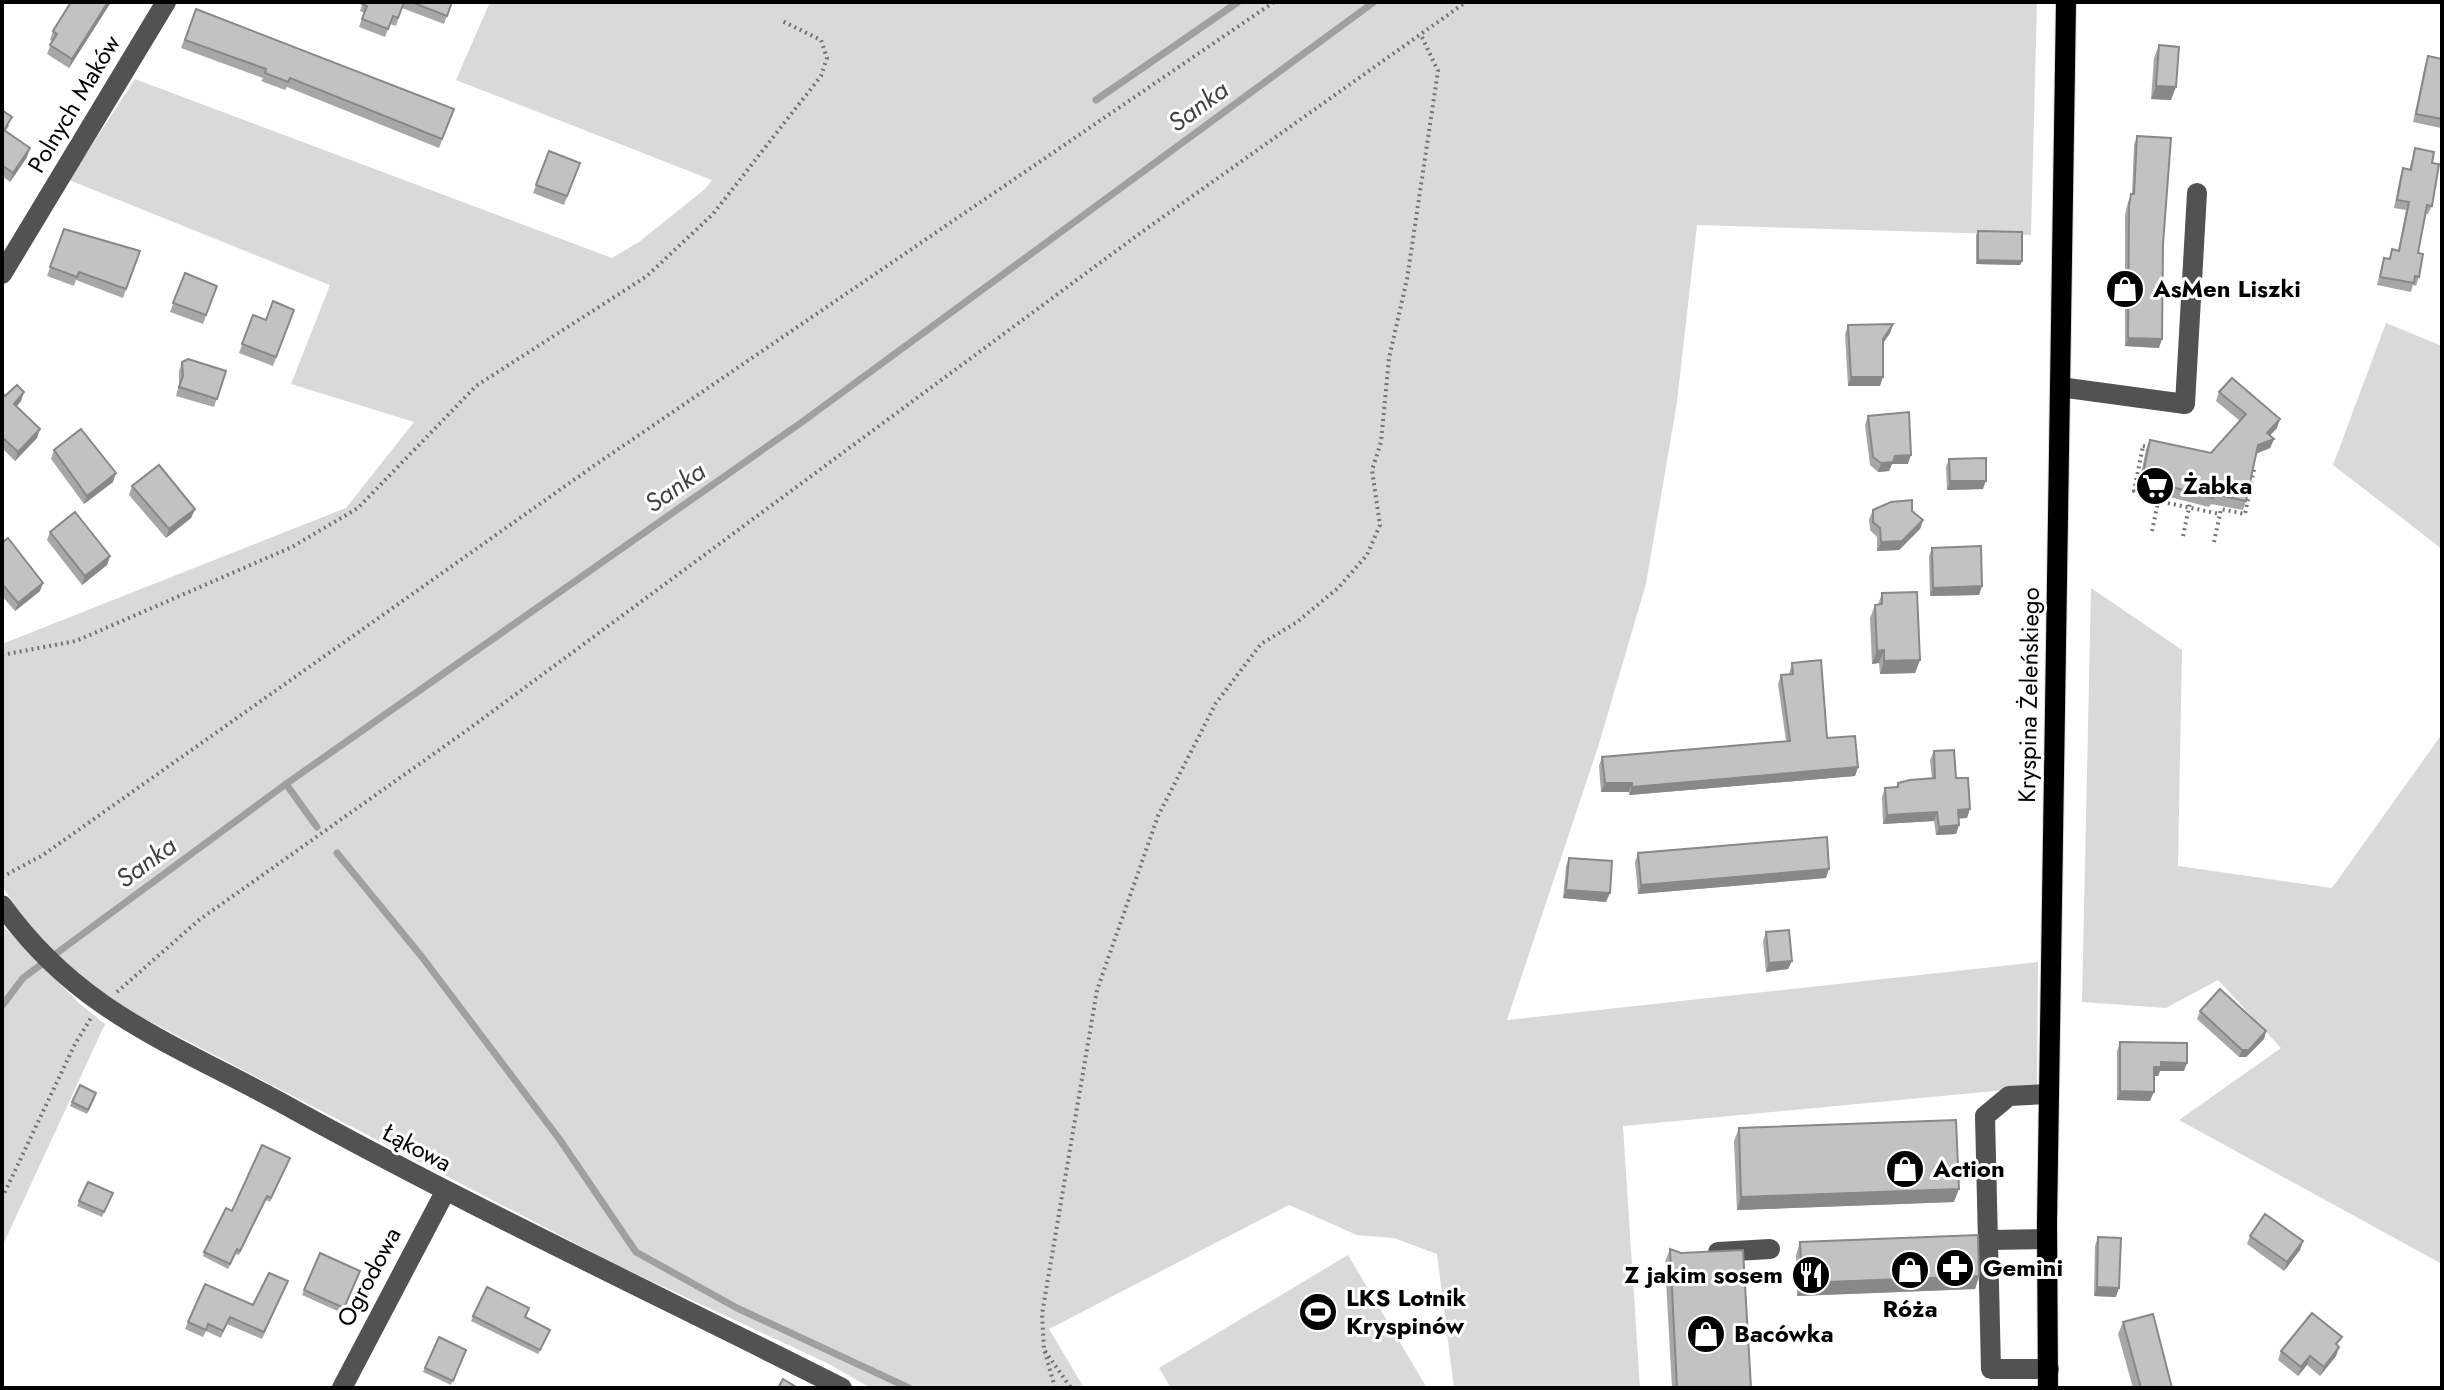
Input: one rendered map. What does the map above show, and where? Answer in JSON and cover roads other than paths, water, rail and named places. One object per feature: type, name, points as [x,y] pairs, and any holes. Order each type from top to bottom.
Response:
[{"type":"main road","name":"Kryspina Żeleńskiego","points":[[2049,1379],[2047,1239],[2066,2]]},
{"type":"street","name":"Polnych Maków","points":[[2,274],[166,2]]},
{"type":"street","points":[[2060,387],[2185,404],[2197,193]]},
{"type":"street","name":"Łąkowa","points":[[2,905],[21,932],[69,980],[101,1006],[445,1192],[842,1388]]},
{"type":"street","points":[[2049,1094],[2009,1096],[1985,1116],[1991,1369],[2049,1379]]},
{"type":"street","name":"Ogrodowa","points":[[342,1388],[445,1192]]},
{"type":"street","points":[[1989,1240],[2047,1239]]},
{"type":"street","points":[[1691,1253],[1770,1249]]},
{"type":"waterway","points":[[1096,100],[1238,2]]},
{"type":"waterway","name":"Sanka","points":[[2,1006],[23,978],[286,784],[802,422],[1374,2]]},
{"type":"waterway","points":[[286,784],[317,827]]},
{"type":"waterway","points":[[337,853],[422,957],[560,1140],[636,1252],[737,1308],[909,1388]]},
{"type":"place","name":"AsMen Liszki","points":[[2125,289]]},
{"type":"place","name":"Żabka","points":[[2155,486]]},
{"type":"place","name":"Action","points":[[1905,1169]]},
{"type":"place","name":"Gemini","points":[[1955,1268]]},
{"type":"place","name":"Róża","points":[[1910,1270]]},
{"type":"place","name":"Z jakim sosem","points":[[1811,1275]]},
{"type":"place","name":"LKS Lotnik Kryspinów","points":[[1318,1312]]},
{"type":"place","name":"Bacówka","points":[[1706,1334]]}]
